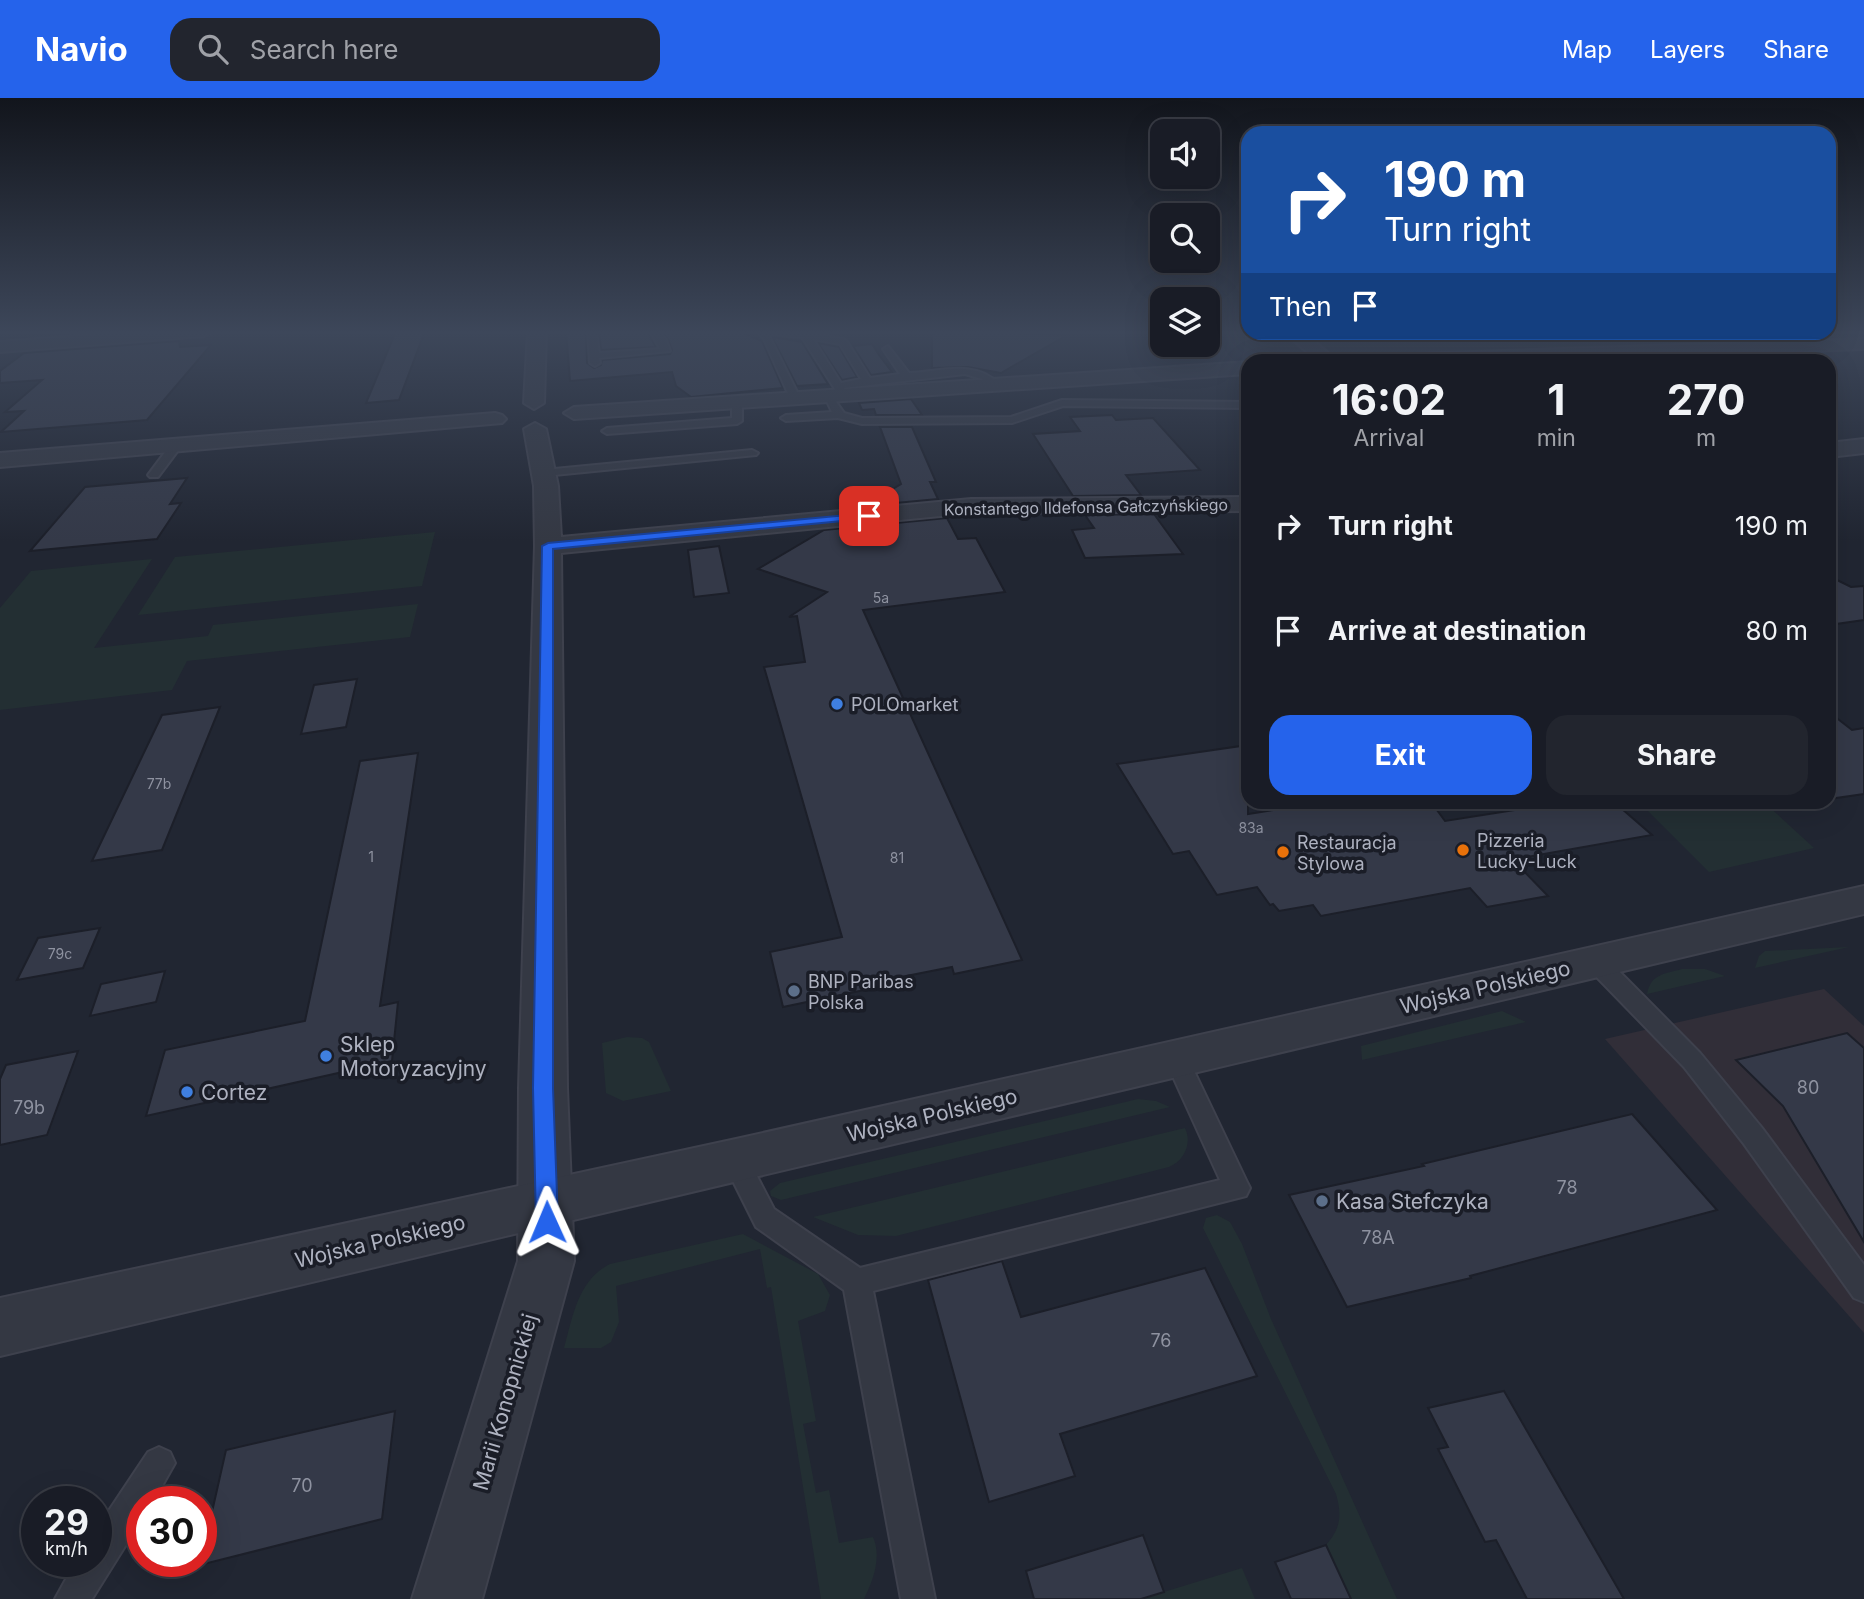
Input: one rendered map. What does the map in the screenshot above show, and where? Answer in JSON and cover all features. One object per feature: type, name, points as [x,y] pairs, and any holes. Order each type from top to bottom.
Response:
[{"type":"street","points":[[495,419],[502,426],[535,429],[562,423],[574,413],[655,417],[751,401]]},
{"type":"street","points":[[0,460],[495,419],[503,411],[534,403],[558,404],[572,409],[574,413]]},
{"type":"street","name":"Marii Konopnickiej","points":[[447,1599],[546,1261],[543,1088],[548,546],[544,473],[535,429]]},
{"type":"street","points":[[1836,449],[1864,446]]},
{"type":"street","name":"Konstantego Ildefonsa Gałczyńskiego","points":[[548,546],[971,506],[1241,504]]},
{"type":"street","name":"Wojska Polskiego","points":[[0,1327],[736,1161],[1864,900]]},
{"type":"lane","points":[[837,401],[838,415]]},
{"type":"lane","points":[[786,418],[838,415],[844,419],[862,421],[989,422],[1029,416],[1062,403],[1241,405]]},
{"type":"lane","points":[[607,431],[655,417]]},
{"type":"lane","points":[[154,475],[176,446]]},
{"type":"lane","points":[[544,473],[752,453]]},
{"type":"lane","points":[[1596,961],[1692,1059],[1753,1136],[1864,1288]]},
{"type":"lane","points":[[857,1282],[1237,1188],[1177,1059]]},
{"type":"lane","points":[[736,1161],[765,1218],[857,1282],[918,1599]]},
{"type":"lane","points":[[112,1536],[159,1463]]},
{"type":"lane","points":[[72,1599],[86,1577]]},
{"type":"shaded area","points":[[435,532],[422,586],[138,615],[175,557]]},
{"type":"shaded area","points":[[152,559],[94,648],[208,636],[213,625],[418,604],[410,637],[187,661],[172,690],[0,710],[0,608],[31,571]]},
{"type":"shaded area","points":[[1646,809],[1772,809],[1814,848],[1709,872]]},
{"type":"shaded area","points":[[1849,947],[1755,968],[1759,956],[1765,951]]},
{"type":"shaded area","points":[[1682,969],[1705,969],[1725,976],[1647,994],[1655,979]]},
{"type":"shaded area","points":[[1824,989],[1864,1026],[1864,1333],[1605,1039]]},
{"type":"shaded area","points":[[1502,1011],[1526,1022],[1362,1060],[1361,1046]]},
{"type":"shaded area","points":[[627,1037],[642,1038],[649,1042],[671,1091],[623,1101],[606,1093],[602,1043]]},
{"type":"shaded area","points":[[1138,1099],[1156,1101],[1170,1107],[781,1200],[771,1196],[770,1191],[780,1183]]},
{"type":"shaded area","points":[[1185,1128],[1188,1139],[1186,1150],[1175,1164],[1169,1167],[896,1236],[858,1235],[813,1217]]},
{"type":"shaded area","points":[[1217,1215],[1230,1222],[1242,1244],[1271,1319],[1397,1599],[1351,1599],[1326,1545],[1335,1533],[1339,1521],[1336,1494],[1203,1228],[1206,1218]]},
{"type":"shaded area","points":[[743,1234],[818,1274],[830,1295],[825,1311],[798,1321],[816,1421],[803,1424],[816,1493],[829,1490],[839,1543],[873,1537],[876,1545],[873,1577],[864,1599],[821,1599],[771,1287],[767,1288],[760,1249],[616,1286],[619,1322],[611,1342],[601,1348],[564,1348],[578,1300],[599,1271],[610,1264]]},
{"type":"shaded area","points":[[1242,1568],[1255,1599],[1141,1599]]},
{"type":"building","points":[[18,401],[163,401],[147,420],[1,432],[24,411],[5,412]]},
{"type":"building","points":[[912,401],[922,415],[876,415],[874,409],[862,410],[859,403]]},
{"type":"building","points":[[1112,415],[1116,420],[1153,418],[1200,470],[1126,475],[1141,495],[1073,496],[1033,434],[1080,431],[1070,417]]},
{"type":"building","points":[[880,427],[912,427],[936,482],[930,482],[938,499],[864,506],[901,484]]},
{"type":"building","points":[[187,478],[170,504],[181,503],[157,539],[30,551],[85,487]]},
{"type":"building","points":[[1154,514],[1183,554],[1085,558],[1072,530],[1094,528],[1085,515]]},
{"type":"building","points":[[947,518],[958,539],[976,538],[1005,592],[863,610],[1022,960],[954,974],[952,967],[886,980],[888,985],[783,1007],[770,952],[842,937],[764,667],[805,662],[797,616],[789,617],[827,592],[758,569],[824,530]]},
{"type":"building","points":[[719,546],[729,593],[694,597],[688,550]]},
{"type":"building","points":[[1836,580],[1851,587],[1864,586],[1864,620],[1836,624]]},
{"type":"building","points":[[357,679],[346,727],[301,734],[314,685]]},
{"type":"building","points":[[220,707],[162,850],[92,861],[162,715]]},
{"type":"building","points":[[1836,717],[1852,730],[1864,728],[1864,794],[1836,798]]},
{"type":"building","points":[[1241,746],[1241,809],[1248,809],[1248,814],[1280,809],[1436,809],[1445,821],[1521,809],[1622,809],[1652,835],[1516,859],[1517,861],[1514,861],[1548,896],[1487,907],[1470,888],[1321,916],[1313,905],[1279,911],[1273,904],[1270,905],[1257,887],[1217,895],[1189,851],[1173,854],[1117,764]]},
{"type":"building","points":[[418,753],[380,1006],[398,1002],[392,1061],[146,1116],[165,1050],[305,1021],[360,761]]},
{"type":"building","points":[[100,928],[83,968],[17,980],[38,938]]},
{"type":"building","points":[[165,971],[156,1002],[90,1016],[101,984]]},
{"type":"building","points":[[1847,1033],[1864,1048],[1864,1242],[1783,1106],[1736,1060]]},
{"type":"building","points":[[78,1051],[47,1135],[0,1145],[0,1079],[6,1065]]},
{"type":"building","points":[[1632,1114],[1717,1210],[1470,1276],[1471,1278],[1347,1307],[1289,1195],[1424,1166],[1422,1164]]},
{"type":"building","points":[[1002,1261],[1021,1317],[1205,1268],[1257,1376],[1060,1434],[1075,1476],[989,1502],[928,1280]]},
{"type":"building","points":[[1504,1391],[1624,1599],[1527,1599],[1496,1540],[1485,1542],[1438,1449],[1448,1447],[1428,1408]]},
{"type":"building","points":[[395,1411],[382,1519],[217,1561],[217,1490],[226,1450]]},
{"type":"building","points":[[1143,1535],[1164,1592],[1141,1599],[1034,1599],[1026,1571]]},
{"type":"building","points":[[1326,1545],[1351,1599],[1291,1599],[1275,1562]]},
{"type":"place","name":"POLOmarket","points":[[837,704]]},
{"type":"place","name":"Pizzeria Lucky-Luck","points":[[1463,850]]},
{"type":"place","name":"Restauracja Stylowa","points":[[1283,852]]},
{"type":"place","name":"BNP Paribas Polska","points":[[794,991]]},
{"type":"place","name":"Sklep Motoryzacyjny","points":[[326,1056]]},
{"type":"place","name":"Cortez","points":[[187,1092]]},
{"type":"place","name":"Kasa Stefczyka","points":[[1322,1201]]},
{"type":"route","points":[[547,1222],[543,1088],[548,546],[869,516]]}]
